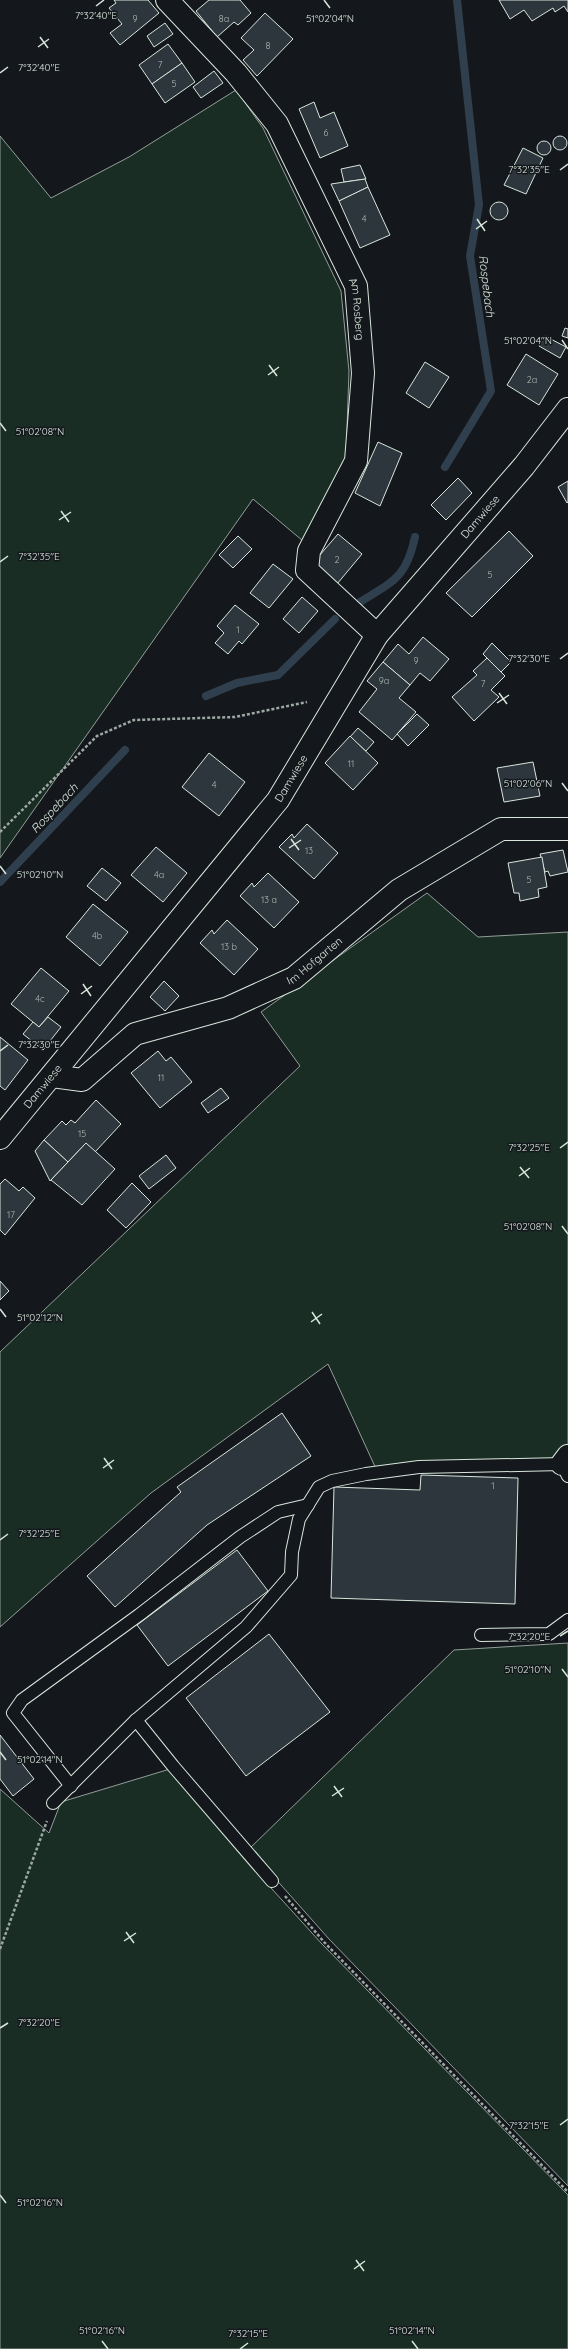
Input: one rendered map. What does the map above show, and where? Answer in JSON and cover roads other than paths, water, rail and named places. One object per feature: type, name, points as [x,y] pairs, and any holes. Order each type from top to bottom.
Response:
[{"type":"street","name":"Am Rosberg","points":[[166,0],[236,73],[278,124],[356,286],[363,373],[356,461],[308,551],[306,570],[377,635]]},
{"type":"street","name":"Damwiese","points":[[0,1138],[278,800],[377,635],[524,466],[568,410]]},
{"type":"street","name":"Im Hofgarten","points":[[52,1076],[82,1080],[135,1034],[228,1008],[294,978],[399,890],[501,829],[568,829]]},
{"type":"lane","points":[[53,1803],[136,1720],[246,1627],[290,1575],[292,1552],[299,1519],[319,1487],[332,1481],[366,1474],[419,1467],[566,1465]]},
{"type":"lane","points":[[71,1786],[13,1713],[22,1700],[139,1615],[240,1537],[278,1512],[308,1505]]},
{"type":"lane","points":[[481,1635],[549,1634],[568,1620]]},
{"type":"lane","points":[[136,1720],[173,1766],[272,1881]]},
{"type":"waterway","name":"Rospebach","points":[[445,467],[491,391],[470,256],[479,205],[457,0]]},
{"type":"waterway","name":"Rospebach","points":[[360,602],[382,589],[403,570],[415,537]]},
{"type":"waterway","name":"Rospebach","points":[[206,696],[237,683],[278,675],[335,619]]},
{"type":"waterway","name":"Rospebach","points":[[0,882],[125,750]]}]
